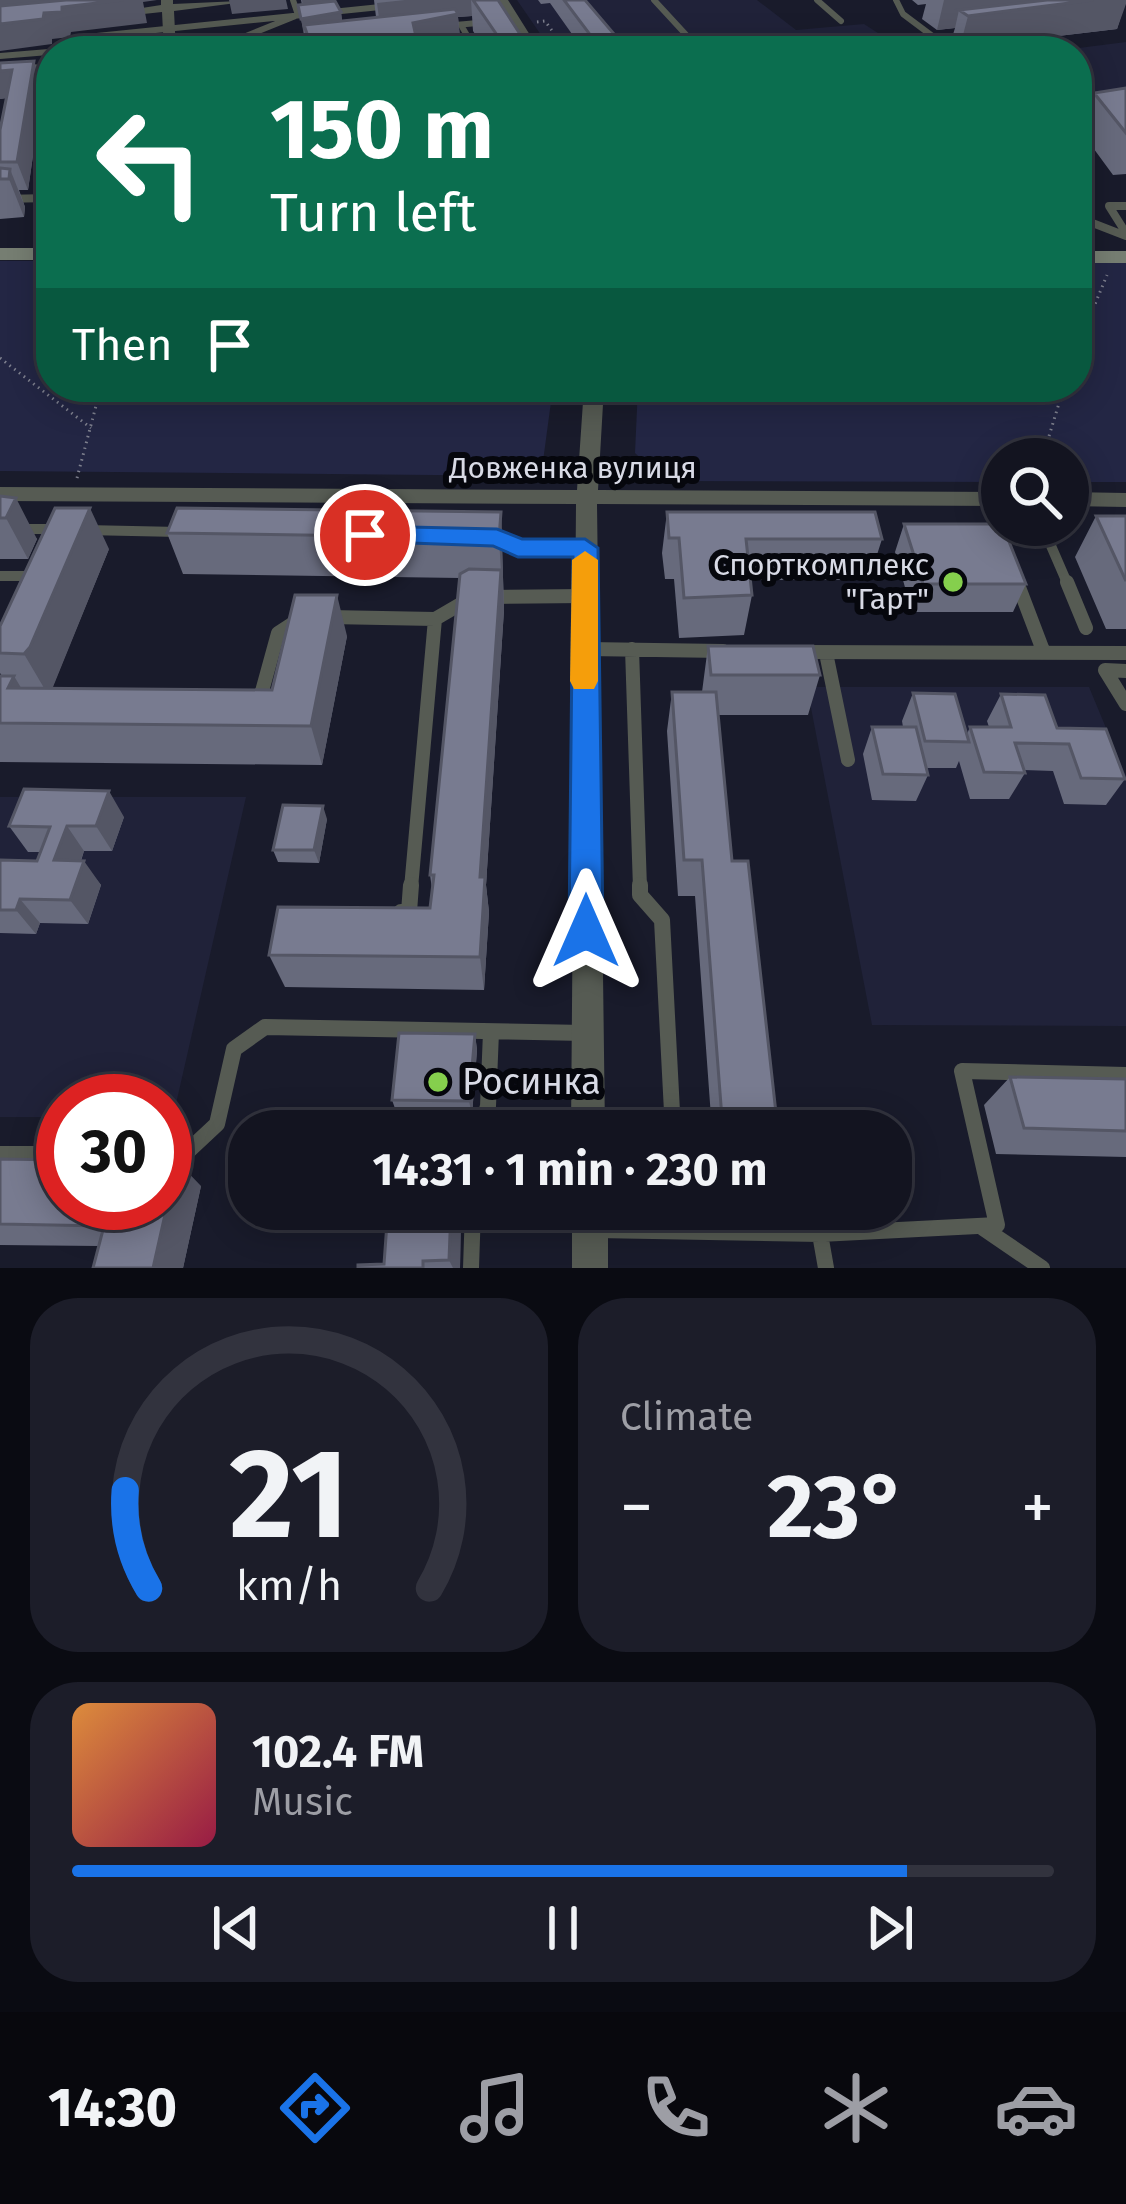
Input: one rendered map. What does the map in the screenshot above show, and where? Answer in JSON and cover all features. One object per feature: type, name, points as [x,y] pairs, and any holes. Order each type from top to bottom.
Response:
[{"type":"street","points":[[104,14],[167,4],[254,0]]},
{"type":"street","points":[[502,0],[525,36]]},
{"type":"street","points":[[167,4],[169,36]]},
{"type":"street","points":[[0,254],[36,254]]},
{"type":"street","points":[[588,1110],[584,596],[593,402]]},
{"type":"street","name":"Довженка вулиця","points":[[0,494],[64,513],[585,498],[981,501]]},
{"type":"street","points":[[1089,499],[1126,500]]},
{"type":"street","points":[[590,1230],[590,1268]]},
{"type":"lane","points":[[293,0],[298,15]]},
{"type":"lane","points":[[654,0],[687,36]]},
{"type":"lane","points":[[817,0],[841,20]]},
{"type":"lane","points":[[896,0],[902,14],[932,36]]},
{"type":"lane","points":[[97,36],[398,5]]},
{"type":"lane","points":[[902,14],[922,12]]},
{"type":"lane","points":[[246,36],[298,15]]},
{"type":"lane","points":[[430,28],[516,21]]},
{"type":"lane","points":[[460,25],[467,36]]},
{"type":"lane","points":[[952,36],[977,33]]},
{"type":"lane","points":[[0,56],[36,53]]},
{"type":"lane","points":[[0,71],[36,67]]},
{"type":"lane","points":[[0,85],[36,81]]},
{"type":"lane","points":[[1092,113],[1126,108]]},
{"type":"lane","points":[[0,199],[36,198]]},
{"type":"lane","points":[[1126,206],[1109,206],[1126,235]]},
{"type":"lane","points":[[1092,223],[1126,235]]},
{"type":"lane","points":[[49,545],[64,513]]},
{"type":"lane","points":[[0,529],[64,513],[195,532]]},
{"type":"lane","points":[[474,537],[497,537],[518,548],[585,548]]},
{"type":"lane","points":[[1051,546],[1087,628]]},
{"type":"lane","points":[[25,594],[41,561]]},
{"type":"lane","points":[[1012,568],[1044,653]]},
{"type":"lane","points":[[0,576],[34,576]]},
{"type":"lane","points":[[234,707],[258,708],[278,633],[303,617],[435,619],[473,598],[584,596]]},
{"type":"lane","points":[[388,911],[409,912],[435,619]]},
{"type":"lane","points":[[584,649],[740,651]]},
{"type":"lane","points":[[632,649],[640,895],[662,920],[672,1110]]},
{"type":"lane","points":[[783,652],[1126,653]]},
{"type":"lane","points":[[826,653],[848,760]]},
{"type":"lane","points":[[1077,654],[1105,670],[1126,671]]},
{"type":"lane","points":[[1105,670],[1126,704]]},
{"type":"lane","points":[[192,1148],[217,1124],[234,1049],[265,1028],[586,1033]]},
{"type":"lane","points":[[487,1110],[491,1032]]},
{"type":"lane","points":[[672,1230],[820,1234],[997,1225],[962,1071],[1126,1075]]},
{"type":"lane","points":[[0,1154],[36,1154]]},
{"type":"lane","points":[[982,1228],[1042,1268]]},
{"type":"lane","points":[[471,1268],[472,1230]]},
{"type":"lane","points":[[820,1234],[826,1268]]},
{"type":"path","points":[[516,21],[544,21],[556,36]]},
{"type":"path","points":[[1092,316],[1120,257]]},
{"type":"path","points":[[0,358],[36,386]]},
{"type":"path","points":[[57,402],[91,428]]},
{"type":"path","points":[[64,513],[97,402]]},
{"type":"path","points":[[1048,438],[1059,402]]},
{"type":"shaded area","points":[[517,0],[757,0],[796,30],[864,24],[883,36],[542,36]]},
{"type":"shaded area","points":[[1126,42],[1126,103],[1092,93],[1092,46]]},
{"type":"shaded area","points":[[0,261],[36,261],[36,402],[551,402],[541,476],[0,471]]},
{"type":"shaded area","points":[[1092,262],[1126,262],[1126,482],[1089,482],[1089,438],[981,438],[981,482],[665,481],[635,453],[637,402],[1092,402]]},
{"type":"shaded area","points":[[807,687],[1089,687],[1126,776],[1126,1026],[872,1025]]},
{"type":"shaded area","points":[[0,797],[246,797],[183,1074],[36,1074],[36,1117],[0,1117]]},
{"type":"building","points":[[123,0],[62,7],[62,12],[44,13],[43,19],[0,24],[0,6]]},
{"type":"building","points":[[473,0],[498,0],[521,36],[498,36]]},
{"type":"building","points":[[564,0],[585,0],[614,34],[591,36]]},
{"type":"building","points":[[1093,0],[968,16],[959,10]]},
{"type":"building","points":[[335,1],[341,12],[301,19],[298,5]]},
{"type":"building","points":[[455,9],[458,14],[413,23],[415,32],[429,36],[308,36],[304,25]]},
{"type":"building","points":[[34,61],[17,162],[0,162],[0,130],[12,70],[0,71],[0,63]]},
{"type":"building","points":[[1126,88],[1126,133],[1094,93]]},
{"type":"building","points":[[0,168],[10,169],[9,179],[0,179]]},
{"type":"building","points":[[0,496],[16,498],[6,518],[0,518]]},
{"type":"building","points":[[55,508],[90,508],[30,647],[24,654],[0,653],[0,626]]},
{"type":"building","points":[[177,508],[501,512],[499,538],[167,533]]},
{"type":"building","points":[[667,512],[875,512],[882,539],[746,539],[752,595],[684,598],[679,538],[669,538]]},
{"type":"building","points":[[1096,516],[1126,516],[1126,581]]},
{"type":"building","points":[[904,524],[981,524],[981,546],[1011,546],[1026,584],[923,584]]},
{"type":"building","points":[[469,569],[501,570],[480,877],[485,877],[480,957],[269,955],[278,907],[430,908],[460,574]]},
{"type":"building","points":[[295,595],[337,595],[311,726],[0,723],[0,676],[14,676],[8,688],[272,690]]},
{"type":"building","points":[[708,646],[813,646],[820,675],[711,675]]},
{"type":"building","points":[[672,692],[716,692],[732,861],[748,861],[776,1110],[721,1110],[702,860],[684,860]]},
{"type":"building","points":[[913,693],[955,694],[969,742],[925,741]]},
{"type":"building","points":[[1001,694],[1045,695],[1057,728],[1106,729],[1125,779],[1081,778],[1069,744],[1015,743],[1025,773],[984,772],[970,727],[1011,727]]},
{"type":"building","points":[[872,727],[916,727],[928,775],[883,774]]},
{"type":"building","points":[[24,789],[109,791],[96,826],[67,826],[54,860],[84,861],[70,900],[20,899],[16,910],[0,910],[0,860],[37,861],[50,827],[9,826]]},
{"type":"building","points":[[283,805],[323,806],[314,850],[273,850]]},
{"type":"building","name":"Росинка","points":[[399,1033],[475,1034],[469,1101],[392,1100]]},
{"type":"building","points":[[1010,1077],[1126,1079],[1126,1131],[1024,1128]]},
{"type":"building","points":[[0,1159],[36,1160],[36,1225],[0,1224]]},
{"type":"building","points":[[103,1230],[162,1230],[153,1268],[93,1268]]},
{"type":"building","points":[[386,1230],[450,1230],[449,1260],[423,1261],[423,1268],[358,1268],[384,1264]]},
{"type":"slow traffic","points":[[584,681],[585,560]]},
{"type":"place","name":"Спорткомплекс \"Гарт\"","points":[[953,582]]},
{"type":"place","name":"Росинка","points":[[438,1082]]},
{"type":"route","points":[[365,535],[497,537],[518,548],[585,548],[586,931]]}]
